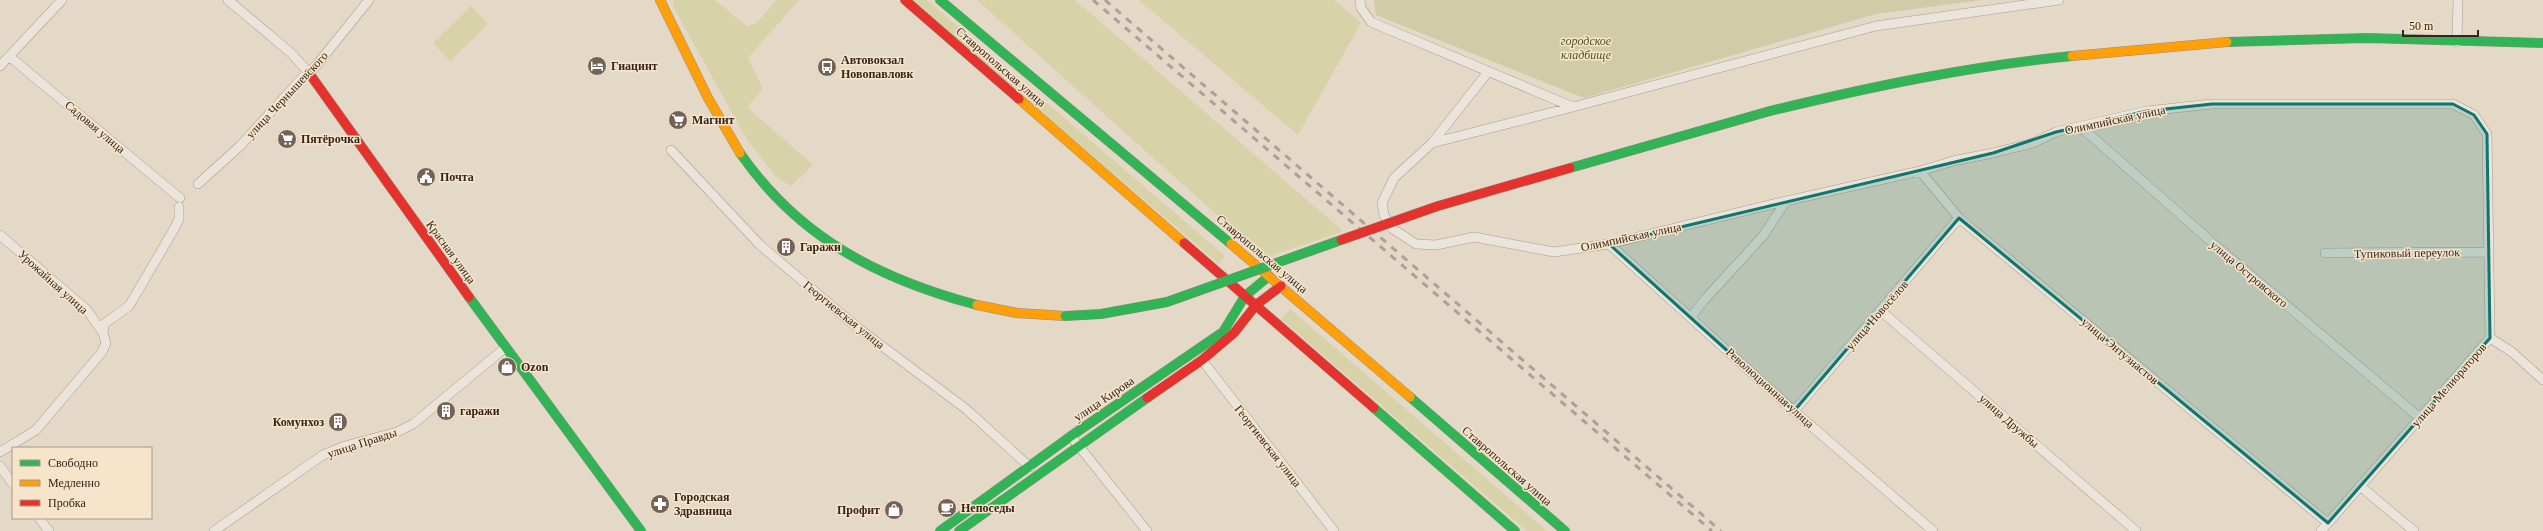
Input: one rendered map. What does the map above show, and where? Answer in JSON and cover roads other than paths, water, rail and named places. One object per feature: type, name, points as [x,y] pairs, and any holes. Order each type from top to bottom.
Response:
[{"type":"main road","points":[[660,0],[695,73],[745,159],[768,190],[797,217],[830,242],[871,268],[911,286],[959,301],[1012,312],[1065,316],[1101,314],[1167,302],[1438,206],[1770,111],[1889,83],[2002,64],[2199,43],[2367,38],[2457,42],[2543,43]]},
{"type":"main road","name":"Ставропольская улица","points":[[905,0],[1515,531]]},
{"type":"main road","name":"Ставропольская улица","points":[[940,0],[1281,286],[1564,531]]},
{"type":"main road","name":"Красная улица","points":[[309,73],[506,348],[641,531]]},
{"type":"main road","name":"улица Кирова","points":[[940,531],[1071,436],[1223,332],[1245,296],[1269,276]]},
{"type":"main road","name":"улица Кирова","points":[[959,531],[1077,445],[1202,360],[1234,333],[1256,305],[1281,286]]},
{"type":"street","points":[[0,66],[62,0]]},
{"type":"street","name":"Красная улица","points":[[228,0],[291,53],[309,73]]},
{"type":"street","name":"улица Чернышевского","points":[[198,184],[240,146],[309,73],[369,0]]},
{"type":"street","points":[[1360,0],[1361,8],[1370,22],[1573,108]]},
{"type":"street","points":[[1432,143],[1573,108],[1876,26],[2058,0]]},
{"type":"street","points":[[2457,42],[2458,0]]},
{"type":"street","name":"Садовая улица","points":[[10,57],[180,202],[179,219],[129,306],[104,324],[103,333]]},
{"type":"street","points":[[1432,143],[1488,72]]},
{"type":"street","name":"Олимпийская улица","points":[[1432,143],[1394,178],[1382,203],[1384,215],[1393,229],[1416,244],[1436,245],[1474,237],[1554,252],[1609,244],[1786,200],[1920,171],[1953,161],[2033,143],[2056,132],[2147,111],[2212,104],[2452,104],[2474,115],[2487,134]]},
{"type":"street","name":"улица Островского","points":[[2081,127],[2214,244],[2420,418]]},
{"type":"street","name":"улица Мелиораторов","points":[[2321,531],[2490,338],[2487,134]]},
{"type":"street","name":"Георгиевская улица","points":[[671,150],[760,245],[858,328],[966,409],[1030,467]]},
{"type":"street","name":"улица Энтузиастов","points":[[1920,171],[1959,218],[2328,523]]},
{"type":"street","points":[[1691,317],[1706,298],[1763,236],[1786,200]]},
{"type":"street","name":"улица Новосёлов","points":[[1794,411],[1882,311],[1959,218]]},
{"type":"street","name":"Урожайная улица","points":[[0,234],[86,310],[103,333]]},
{"type":"street","name":"Революционная улица","points":[[1609,244],[1794,411],[1933,531]]},
{"type":"street","name":"Тупиковый переулок","points":[[2325,253],[2489,252]]},
{"type":"street","name":"улица Дружбы","points":[[1882,311],[2136,531]]},
{"type":"street","points":[[0,452],[6,450],[36,430],[102,352],[106,344],[103,333]]},
{"type":"street","points":[[2490,338],[2512,352],[2543,380]]},
{"type":"street","name":"улица Правды","points":[[214,531],[323,455],[345,446],[397,432],[413,424],[506,348]]},
{"type":"street","name":"Георгиевская улица","points":[[1202,360],[1334,531]]},
{"type":"street","points":[[1071,436],[1147,531]]},
{"type":"street","points":[[0,466],[12,483]]},
{"type":"street","points":[[2360,486],[2414,531]]},
{"type":"street","points":[[40,519],[49,531]]},
{"type":"railway","points":[[1093,0],[1712,531]]},
{"type":"railway","points":[[1105,0],[1721,531]]},
{"type":"place","name":"Гиацинт","points":[[597,66]]},
{"type":"place","name":"Автовокзал Новопавловк","points":[[827,67]]},
{"type":"place","name":"Магнит","points":[[678,120]]},
{"type":"place","name":"Пятёрочка","points":[[287,139]]},
{"type":"place","name":"Почта","points":[[426,177]]},
{"type":"place","name":"Гаражи","points":[[786,247]]},
{"type":"place","name":"Ozon","points":[[507,367]]},
{"type":"place","name":"гаражи","points":[[446,411]]},
{"type":"place","name":"Комунхоз","points":[[338,422]]},
{"type":"place","name":"Городская Здравница","points":[[660,504]]},
{"type":"place","name":"Непоседы","points":[[947,508]]},
{"type":"place","name":"Профит","points":[[894,510]]},
{"type":"park label","name":"городское кладбище","points":[[1586,48]]}]
